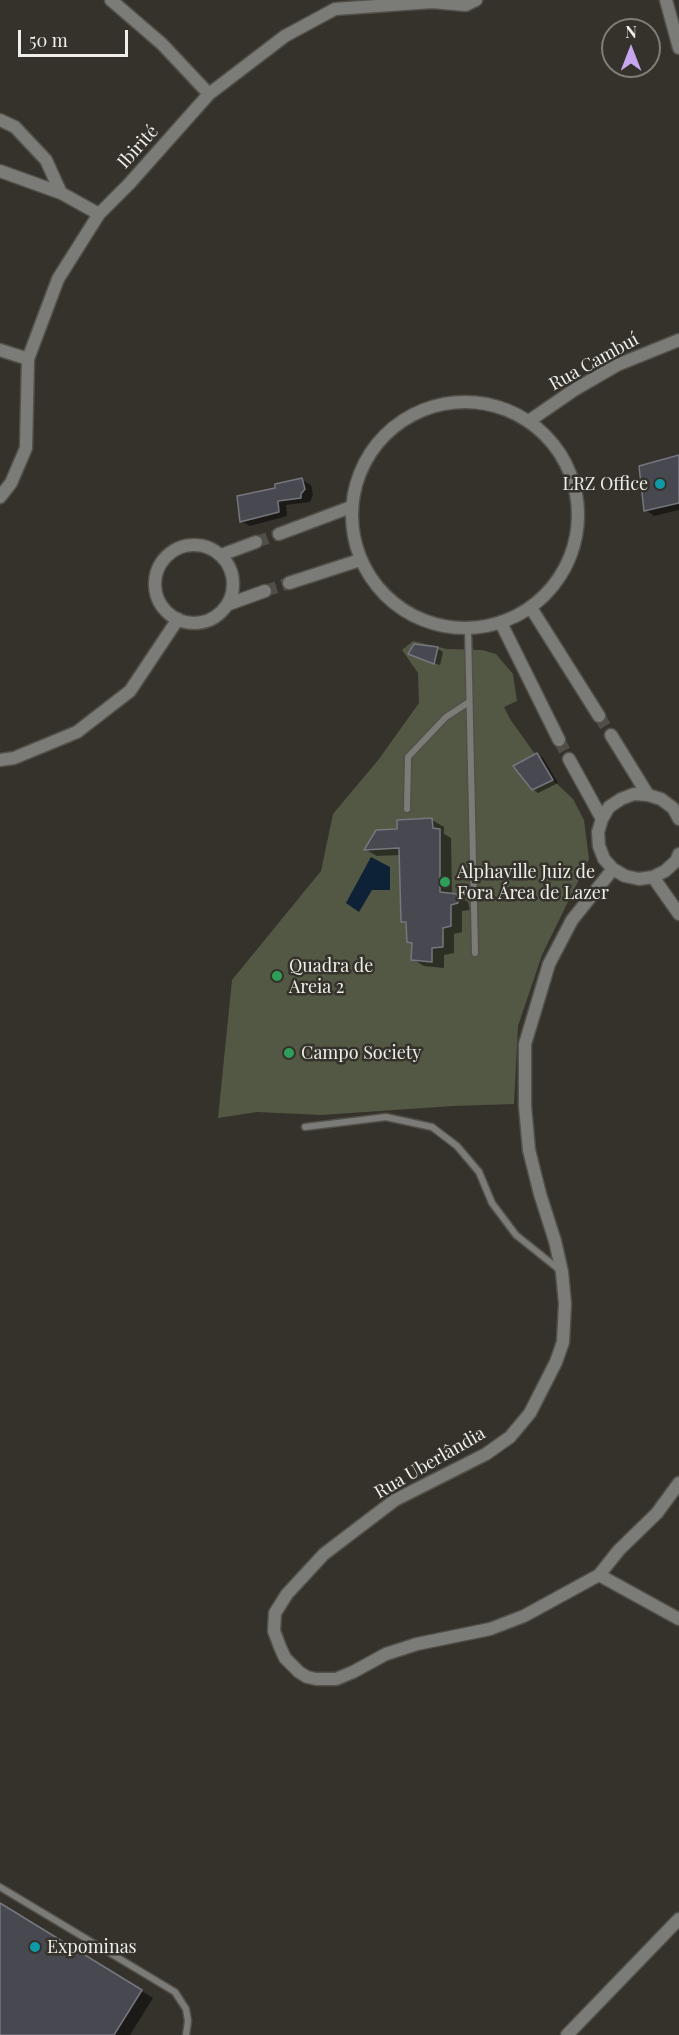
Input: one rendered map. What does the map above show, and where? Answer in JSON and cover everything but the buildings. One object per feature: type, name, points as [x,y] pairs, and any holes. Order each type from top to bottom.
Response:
[{"type":"street","points":[[111,0],[162,44],[209,94]]},
{"type":"street","name":"Ibirité","points":[[0,496],[11,483],[26,448],[28,359],[58,279],[99,214],[129,184],[209,94],[285,36],[332,5],[432,2],[466,4],[476,0]]},
{"type":"street","points":[[669,3],[679,48]]},
{"type":"street","points":[[0,120],[15,127],[46,160],[61,193]]},
{"type":"street","points":[[0,171],[61,193],[99,214]]},
{"type":"street","name":"Rua Cambuí","points":[[529,421],[574,390],[617,365],[679,340]]},
{"type":"street","points":[[0,350],[28,359]]},
{"type":"street","points":[[465,402],[498,407],[529,421],[556,446],[573,478],[579,514],[574,550],[557,582],[531,608],[501,623],[468,628],[434,624],[403,610],[378,588],[360,560],[353,534],[351,507],[359,475],[376,445],[400,422],[431,407],[465,402]]},
{"type":"street","points":[[279,534],[351,507]]},
{"type":"street","points":[[221,555],[256,542]]},
{"type":"street","points":[[198,545],[210,548],[221,555],[229,566],[233,578],[233,591],[229,603],[220,614],[209,621],[196,623],[178,619],[162,607],[156,595],[156,576],[164,559],[185,546],[198,545]]},
{"type":"street","points":[[289,583],[360,560]]},
{"type":"street","points":[[229,603],[265,591]]},
{"type":"street","points":[[531,608],[599,716]]},
{"type":"street","points":[[0,760],[14,758],[77,732],[130,691],[178,619]]},
{"type":"street","points":[[501,623],[559,740]]},
{"type":"street","points":[[611,735],[648,795]]},
{"type":"street","points":[[569,759],[602,819]]},
{"type":"street","points":[[679,819],[673,808],[662,800],[648,795],[634,794],[609,807],[598,832],[598,846],[604,859],[613,869],[625,876],[639,879],[653,877],[665,871],[676,861],[679,854]]},
{"type":"street","name":"Rua Uberlândia","points":[[613,869],[572,920],[549,964],[525,1044],[525,1106],[529,1150],[562,1272],[565,1304],[563,1342],[556,1362],[530,1413],[510,1437],[486,1454],[395,1500],[324,1554],[279,1605],[275,1613],[274,1631],[285,1658],[299,1672],[316,1679],[336,1678],[353,1672],[386,1654],[417,1644],[490,1629],[524,1616],[599,1575],[619,1550],[657,1513],[679,1483]]},
{"type":"street","points":[[653,877],[679,914]]},
{"type":"street","points":[[599,1575],[679,1619]]},
{"type":"street","points":[[567,2035],[679,1919]]},
{"type":"lane","points":[[468,628],[475,953]]},
{"type":"lane","points":[[407,809],[408,757],[446,717],[469,702]]},
{"type":"lane","points":[[305,1127],[386,1117],[432,1127],[457,1146],[479,1172],[492,1203],[516,1235],[562,1272]]},
{"type":"lane","points":[[0,1887],[175,1992],[186,2009],[188,2021],[186,2035]]},
{"type":"green space","name":"Alphaville Juiz de Fora Área de Lazer","points":[[413,641],[447,649],[482,650],[496,654],[513,674],[517,701],[504,707],[535,754],[513,766],[531,790],[553,780],[573,799],[584,820],[589,859],[542,955],[518,1026],[514,1104],[321,1115],[257,1112],[218,1118],[232,980],[321,871],[333,814],[379,759],[419,703],[418,673],[402,650]]},
{"type":"water","points":[[371,857],[390,867],[390,890],[372,890],[359,912],[346,903]]},
{"type":"tunnel","points":[[256,542],[279,534]]},
{"type":"tunnel","points":[[265,591],[289,583]]},
{"type":"tunnel","points":[[599,716],[611,735]]},
{"type":"tunnel","points":[[559,740],[569,759]]},
{"type":"place","name":"LRZ Office","points":[[660,484]]},
{"type":"place","name":"Alphaville Juiz de Fora Área de Lazer","points":[[445,882]]},
{"type":"place","name":"Quadra de Areia 2","points":[[277,976]]},
{"type":"place","name":"Campo Society","points":[[289,1053]]},
{"type":"place","name":"Expominas","points":[[35,1947]]}]
